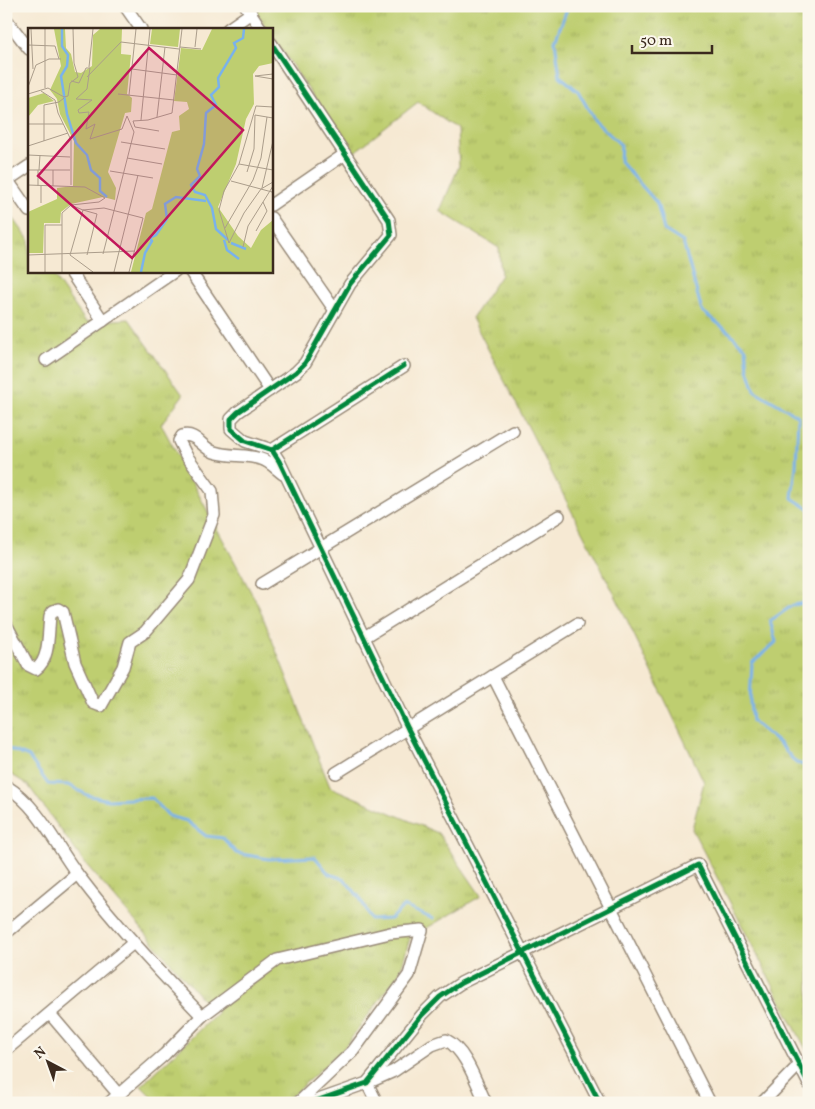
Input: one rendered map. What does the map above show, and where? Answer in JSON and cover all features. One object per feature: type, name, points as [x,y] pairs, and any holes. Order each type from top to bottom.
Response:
[{"type":"street","points":[[125,6],[140,28]]},
{"type":"street","points":[[229,28],[248,10],[261,28]]},
{"type":"street","points":[[6,19],[28,48]]},
{"type":"street","points":[[272,44],[389,220],[391,235],[350,284],[304,363],[296,372],[231,419],[231,429],[245,441],[272,450],[279,461],[408,729],[600,1103]]},
{"type":"street","points":[[272,204],[345,154]]},
{"type":"street","points":[[28,167],[7,179],[28,210]]},
{"type":"street","points":[[272,219],[334,309]]},
{"type":"street","points":[[71,272],[103,321]]},
{"type":"street","points":[[46,360],[174,272]]},
{"type":"street","points":[[191,272],[270,390]]},
{"type":"street","points":[[272,450],[404,366]]},
{"type":"street","points":[[262,584],[321,550],[514,431]]},
{"type":"street","points":[[6,624],[28,665],[36,669],[42,665],[45,658],[50,616],[53,611],[58,609],[63,612],[81,679],[93,703],[96,706],[101,706],[123,667],[130,642],[145,632],[189,580],[214,515],[212,491],[186,455],[179,441],[182,436],[188,434],[194,436],[206,449],[216,453],[260,458],[285,476]]},
{"type":"street","points":[[363,638],[559,516]]},
{"type":"street","points":[[336,773],[577,624]]},
{"type":"street","points":[[493,676],[710,1103]]},
{"type":"street","points":[[6,786],[36,814],[77,874],[132,944],[202,1016]]},
{"type":"street","points":[[367,1083],[400,1039],[440,997],[461,983],[698,865],[809,1084]]},
{"type":"street","points":[[6,933],[77,874]]},
{"type":"street","points":[[109,1103],[166,1054],[202,1016],[277,960],[390,933],[422,930],[409,975],[353,1051],[298,1103]]},
{"type":"street","points":[[6,1050],[132,944]]},
{"type":"street","points":[[50,1014],[119,1095]]},
{"type":"street","points":[[310,1103],[367,1083],[394,1071],[432,1045],[446,1040],[454,1044],[462,1055],[486,1103]]},
{"type":"street","points":[[762,1103],[799,1065]]},
{"type":"street","points":[[367,1083],[377,1103]]},
{"type":"green space","points":[[252,6],[809,6],[809,1055],[692,829],[704,782],[619,603],[472,318],[501,275],[499,248],[440,211],[459,166],[457,129],[418,102],[352,154],[272,35],[272,28],[266,28]]},
{"type":"green space","points":[[6,208],[28,239],[28,272],[51,272],[86,322],[129,319],[183,395],[161,424],[259,607],[330,787],[438,833],[481,896],[410,938],[400,972],[344,1048],[284,1103],[158,1103],[141,1086],[218,1012],[203,1000],[84,862],[28,785],[6,771]]},
{"type":"waterway","points":[[568,6],[555,41],[560,76],[578,91],[595,121],[621,145],[620,161],[657,203],[664,230],[683,242],[702,311],[729,332],[746,349],[748,369],[755,391],[798,416],[796,466],[792,498],[809,509]]},
{"type":"waterway","points":[[809,602],[793,605],[770,621],[776,642],[752,663],[750,702],[752,721],[780,744],[796,763],[809,766]]},
{"type":"waterway","points":[[6,748],[29,757],[48,784],[69,785],[87,795],[108,800],[152,798],[169,816],[187,821],[206,836],[223,838],[236,853],[269,859],[315,857],[329,874],[344,879],[360,898],[371,920],[390,919],[404,906],[433,919]]},
{"type":"cycle path","points":[[272,44],[389,220],[391,235],[350,284],[305,363],[296,372],[238,412],[231,419],[231,429],[245,441],[272,450],[404,366]]},
{"type":"cycle path","points":[[272,450],[408,729],[600,1103]]},
{"type":"cycle path","points":[[310,1103],[367,1083],[422,1015],[440,997],[461,983],[698,865],[809,1084]]}]
